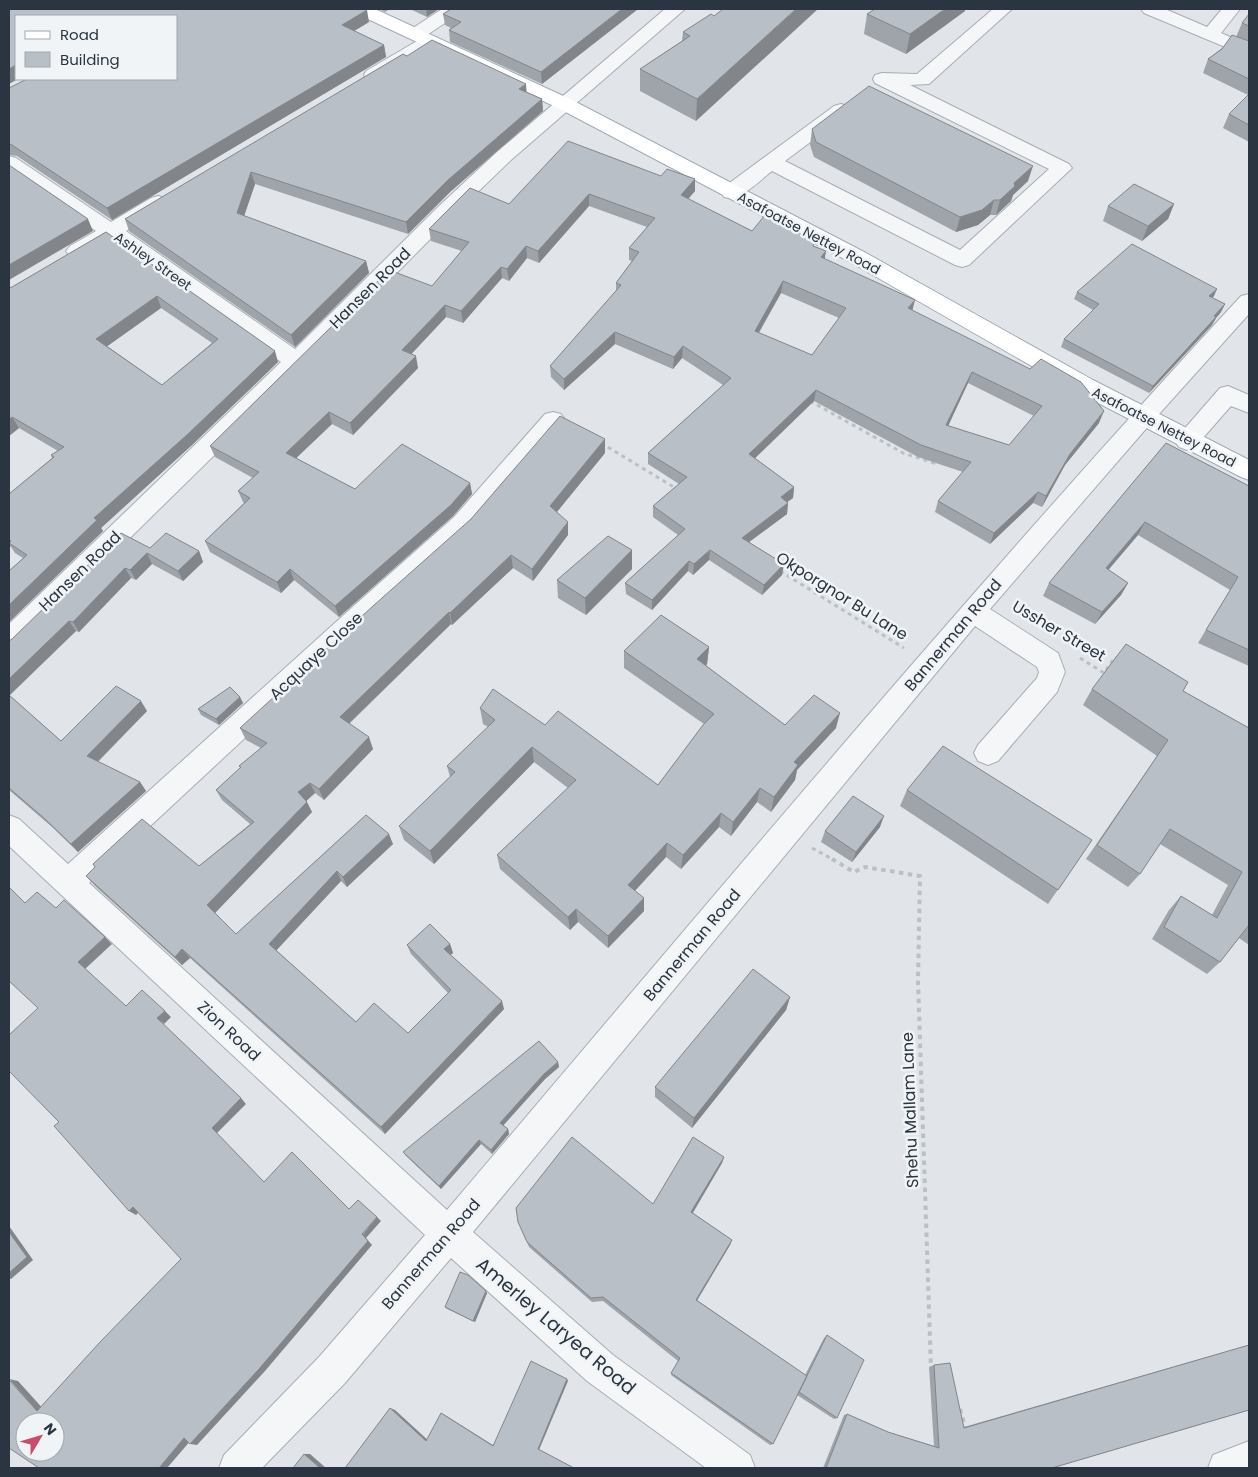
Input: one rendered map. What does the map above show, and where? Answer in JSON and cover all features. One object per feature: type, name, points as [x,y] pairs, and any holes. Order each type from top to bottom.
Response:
[{"type":"main road","name":"Asafoatse Nettey Road","points":[[361,9],[565,104],[859,258],[1143,417],[1249,471]]},
{"type":"street","points":[[354,86],[423,38],[454,9]]},
{"type":"street","name":"Hansen Road","points":[[9,640],[296,362],[447,210],[565,104],[676,9]]},
{"type":"street","points":[[731,192],[868,89],[922,80],[1003,9]]},
{"type":"street","points":[[1150,9],[1249,52]]},
{"type":"street","points":[[1210,35],[1231,9]]},
{"type":"street","points":[[771,162],[962,260],[1062,168],[868,89]]},
{"type":"street","name":"Ashley Street","points":[[9,162],[111,231],[296,362]]},
{"type":"street","points":[[60,261],[170,196]]},
{"type":"street","name":"Bannerman Road","points":[[237,1468],[332,1370],[449,1234],[973,611],[1143,417],[1249,301]]},
{"type":"street","points":[[1187,440],[1228,394],[1249,405]]},
{"type":"street","name":"Acquaye Close","points":[[69,882],[366,610],[463,524],[554,420]]},
{"type":"street","points":[[973,611],[1049,661],[1052,672],[1048,684],[988,753]]},
{"type":"street","name":"Zion Road","points":[[9,828],[449,1234]]},
{"type":"street","name":"Amerley Laryea Road","points":[[449,1234],[600,1368],[737,1468]]},
{"type":"street","points":[[1226,1468],[1249,1459]]},
{"type":"path","points":[[809,401],[903,453],[934,463],[939,460]]},
{"type":"path","points":[[554,420],[579,430],[684,493]]},
{"type":"path","name":"Okporgnor Bu Lane","points":[[772,566],[929,664]]},
{"type":"path","name":"Ussher Street","points":[[1072,653],[1104,673],[1115,657],[1123,662]]},
{"type":"path","name":"Shehu Mallam Lane","points":[[786,834],[854,872],[865,867],[920,876],[918,981],[931,1374]]},
{"type":"path","points":[[958,1403],[967,1431]]},
{"type":"building","points":[[9,9],[365,9],[367,10],[342,25],[384,45],[107,208],[9,144],[9,88],[25,80],[178,80],[178,15],[15,15],[15,66],[9,69]]},
{"type":"building","points":[[451,9],[622,9],[541,72],[449,30],[461,22],[443,14]]},
{"type":"building","points":[[723,9],[796,9],[697,99],[640,69],[690,36],[683,32],[711,14],[714,16]]},
{"type":"building","points":[[875,9],[945,9],[910,34],[867,14]]},
{"type":"building","points":[[1249,14],[1249,26],[1242,23]]},
{"type":"building","points":[[1232,35],[1249,41],[1249,79],[1208,59],[1222,49]]},
{"type":"building","points":[[432,40],[526,84],[519,89],[542,99],[448,180],[406,222],[251,172],[237,213],[366,261],[291,335],[125,219],[403,54],[407,56]]},
{"type":"building","points":[[869,86],[1033,166],[1014,183],[1015,186],[1000,200],[994,200],[982,210],[960,217],[816,142],[812,129]]},
{"type":"building","points":[[1249,94],[1249,125],[1229,114]]},
{"type":"building","points":[[568,141],[661,176],[667,169],[695,179],[681,195],[752,231],[765,215],[814,241],[813,246],[826,251],[821,257],[915,300],[908,308],[1030,369],[1041,359],[1081,382],[1104,411],[1070,454],[1046,496],[1038,492],[994,533],[938,501],[971,462],[921,445],[816,390],[749,454],[794,487],[781,497],[788,503],[742,538],[784,564],[764,585],[710,550],[694,564],[689,561],[652,600],[625,583],[685,529],[653,506],[687,477],[648,453],[731,378],[683,346],[674,357],[615,332],[564,379],[550,366],[621,285],[616,283],[639,252],[629,248],[655,218],[589,194],[538,251],[526,246],[507,269],[501,267],[461,311],[445,305],[402,350],[416,356],[350,423],[329,412],[286,453],[355,489],[402,444],[470,483],[451,505],[335,606],[290,569],[277,582],[205,541],[250,498],[238,491],[259,472],[210,446],[389,270],[432,286],[469,242],[429,229],[470,188],[509,204]],"holes":[[[783,281],[846,308],[812,355],[755,331]],[[972,372],[1042,406],[1009,445],[946,425]]]},
{"type":"building","points":[[9,165],[88,219],[9,265]]},
{"type":"building","points":[[1134,184],[1174,204],[1148,226],[1108,206]]},
{"type":"building","points":[[106,232],[275,351],[188,434],[94,518],[97,520],[9,605],[9,571],[27,555],[9,543],[11,541],[9,539],[9,494],[54,457],[51,455],[64,447],[12,417],[9,420],[9,288]],"holes":[[[157,296],[218,339],[162,385],[96,339]]]},
{"type":"building","points":[[1132,244],[1217,289],[1209,296],[1225,304],[1214,316],[1216,317],[1153,386],[1064,339],[1099,304],[1077,292]]},
{"type":"building","points":[[560,416],[605,439],[550,506],[568,522],[532,569],[511,555],[340,717],[369,737],[319,789],[310,783],[298,792],[307,802],[207,905],[236,934],[366,815],[389,834],[343,877],[337,871],[269,944],[356,1022],[374,1003],[408,1033],[451,990],[407,945],[430,924],[450,944],[444,949],[502,1001],[381,1127],[182,949],[175,957],[86,876],[95,867],[93,864],[142,819],[199,866],[254,822],[216,790],[241,767],[239,766],[267,743],[240,728],[471,519]]},
{"type":"building","points":[[1166,443],[1249,486],[1249,650],[1206,630],[1238,577],[1145,522],[1106,568],[1128,583],[1102,612],[1049,583]]},
{"type":"building","points":[[121,533],[150,548],[166,533],[199,551],[178,571],[147,553],[130,570],[125,568],[73,622],[69,621],[9,679],[9,641]]},
{"type":"building","points":[[608,536],[632,550],[585,598],[557,580]]},
{"type":"building","points":[[661,615],[709,647],[697,659],[785,725],[814,695],[840,713],[794,762],[798,765],[774,797],[760,788],[733,822],[721,813],[683,855],[667,843],[628,885],[644,898],[608,936],[576,909],[568,917],[497,855],[576,780],[532,747],[430,851],[399,826],[455,772],[447,766],[495,720],[480,708],[493,689],[545,725],[558,711],[658,785],[703,725],[714,714],[624,651]]},
{"type":"building","points":[[1126,644],[1188,682],[1183,691],[1249,728],[1249,925],[1220,962],[1164,927],[1181,896],[1217,918],[1242,872],[1170,829],[1140,874],[1097,845],[1168,740],[1092,689]]},
{"type":"building","points":[[116,686],[141,701],[87,756],[140,782],[71,844],[9,788],[9,695],[61,741]]},
{"type":"building","points":[[230,687],[240,697],[216,719],[198,709]]},
{"type":"building","points":[[943,746],[1092,840],[1058,890],[907,790]]},
{"type":"building","points":[[853,796],[884,816],[856,852],[825,831]]},
{"type":"building","points":[[9,887],[25,903],[37,892],[56,908],[64,900],[105,937],[78,962],[126,1006],[142,990],[165,1011],[157,1018],[241,1098],[212,1128],[264,1182],[292,1152],[349,1209],[358,1200],[377,1217],[362,1234],[368,1241],[259,1369],[190,1444],[184,1438],[159,1468],[39,1468],[30,1462],[65,1462],[65,1412],[15,1412],[15,1452],[9,1448],[9,1380],[37,1411],[101,1341],[181,1259],[133,1207],[129,1211],[54,1126],[59,1122],[9,1071],[9,1035],[38,1008],[9,981]]},
{"type":"building","points":[[753,969],[790,997],[694,1118],[655,1087]]},
{"type":"building","points":[[539,1041],[558,1062],[544,1074],[500,1123],[508,1129],[491,1150],[479,1140],[439,1186],[403,1152]]},
{"type":"building","points":[[572,1137],[653,1204],[693,1137],[724,1157],[691,1212],[732,1240],[696,1300],[807,1376],[773,1444],[671,1373],[680,1358],[603,1297],[591,1298],[527,1242],[518,1222],[516,1208]]},
{"type":"building","points":[[9,1232],[27,1257],[9,1273]]},
{"type":"building","points":[[460,1272],[468,1275],[486,1291],[473,1321],[445,1307]]},
{"type":"building","points":[[827,1335],[864,1360],[837,1418],[799,1392]]},
{"type":"building","points":[[1249,1345],[1249,1410],[1052,1468],[826,1468],[847,1414],[888,1432],[939,1448],[934,1365],[950,1363],[964,1428]]},
{"type":"building","points":[[531,1361],[567,1379],[538,1449],[574,1468],[345,1468],[390,1408],[426,1441],[441,1413],[493,1446]]},
{"type":"building","points":[[304,1454],[320,1468],[293,1468]]}]
